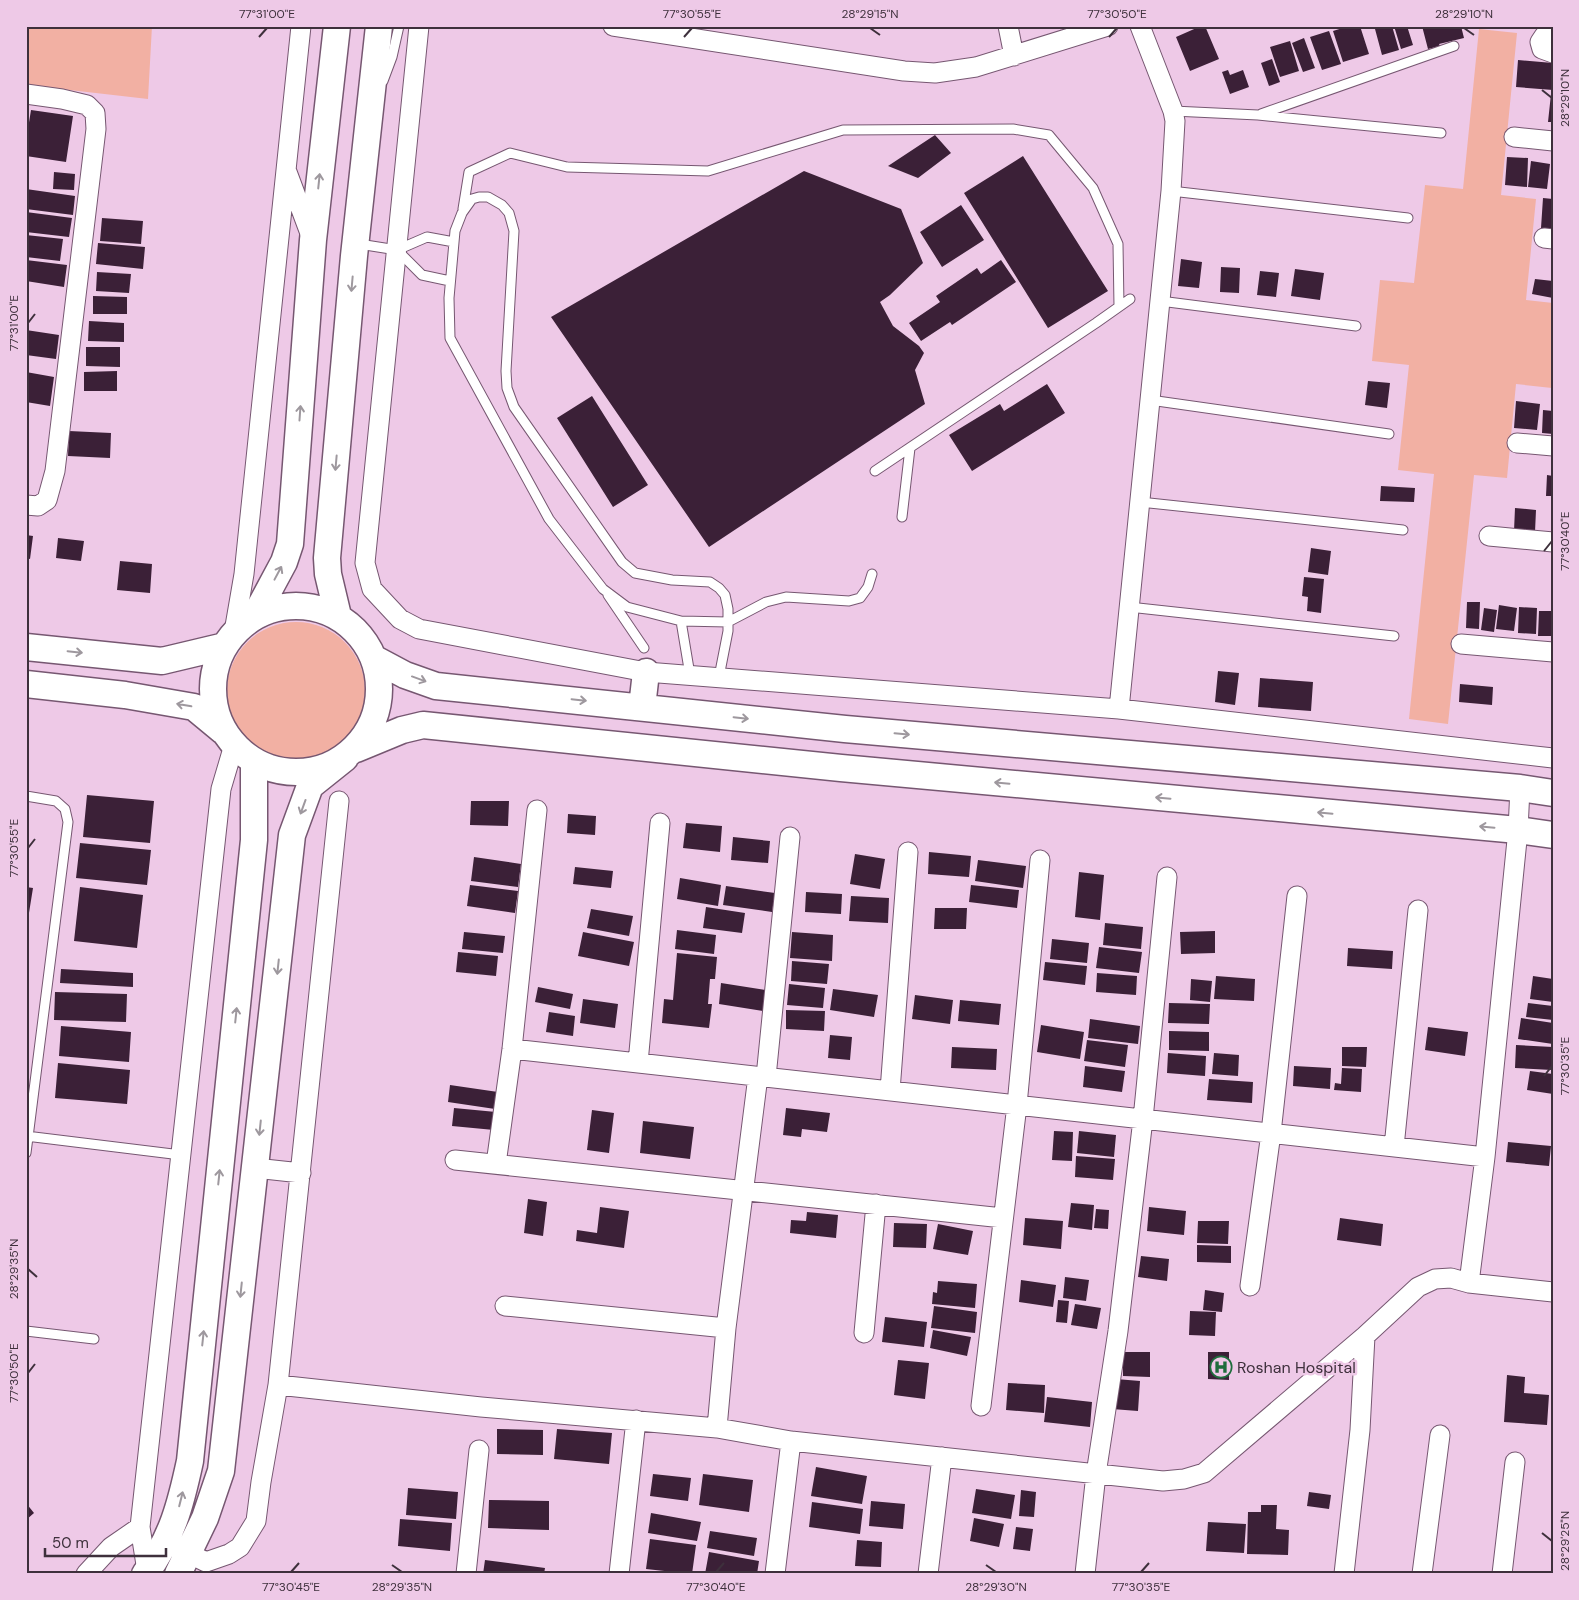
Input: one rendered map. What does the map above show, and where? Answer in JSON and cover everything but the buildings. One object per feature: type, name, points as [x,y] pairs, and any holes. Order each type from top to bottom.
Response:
[{"type":"street","points":[[146,1572],[140,1527],[221,789],[229,738],[216,713],[212,693],[214,673],[230,639],[244,574],[301,26]]},
{"type":"street","points":[[26,648],[162,661],[230,639],[255,616],[284,562],[290,544],[313,240],[337,26]]},
{"type":"street","points":[[338,616],[328,574],[327,558],[356,244],[379,26]]},
{"type":"street","points":[[419,26],[365,562],[372,588],[400,619],[419,629],[645,660],[690,675],[1119,709],[1553,758]]},
{"type":"street","points":[[613,26],[904,71],[935,73],[976,67],[1108,26]]},
{"type":"street","points":[[1008,26],[1014,56]]},
{"type":"street","points":[[1119,709],[1171,191],[1175,121],[1173,111],[1140,26]]},
{"type":"street","points":[[1553,30],[1544,36],[1540,42],[1542,49],[1553,53]]},
{"type":"street","points":[[26,94],[87,105],[95,114],[96,129],[55,471],[47,500],[38,506],[26,505]]},
{"type":"street","points":[[1514,137],[1553,141]]},
{"type":"street","points":[[286,169],[313,240]]},
{"type":"street","points":[[1517,443],[1553,446]]},
{"type":"street","points":[[1489,536],[1553,542]]},
{"type":"street","points":[[183,1564],[205,1518],[221,1471],[292,835],[310,786],[350,754],[370,729],[379,704],[380,681],[374,658],[360,634],[338,616],[311,607],[283,606],[255,616]]},
{"type":"street","points":[[1461,644],[1553,652]]},
{"type":"street","points":[[374,658],[405,674],[436,686],[845,729],[1520,788],[1553,793]]},
{"type":"street","points":[[642,707],[645,660]]},
{"type":"street","points":[[26,684],[124,695],[194,707],[254,761],[276,771],[299,773],[323,769],[402,730],[423,725],[841,768],[1518,830],[1553,835]]},
{"type":"street","points":[[146,1572],[173,1527],[190,1461],[254,840],[254,761]]},
{"type":"street","points":[[1469,1283],[1485,1157],[1518,830],[1520,788]]},
{"type":"street","points":[[183,1564],[206,1562],[229,1554],[240,1547],[256,1521],[278,1385],[339,801]]},
{"type":"street","points":[[496,1164],[512,1049],[537,810]]},
{"type":"street","points":[[638,1063],[660,823]]},
{"type":"street","points":[[717,1428],[726,1328],[744,1190],[762,1077],[790,837]]},
{"type":"street","points":[[890,1091],[908,852]]},
{"type":"street","points":[[981,1406],[1017,1105],[1040,860]]},
{"type":"street","points":[[1085,1574],[1096,1474],[1118,1331],[1167,877]]},
{"type":"street","points":[[1250,1286],[1271,1133],[1297,896]]},
{"type":"street","points":[[1394,1147],[1418,910]]},
{"type":"street","points":[[512,1049],[1485,1157]]},
{"type":"street","points":[[455,1160],[1003,1218]]},
{"type":"street","points":[[255,1168],[301,1173]]},
{"type":"street","points":[[864,1334],[876,1204]]},
{"type":"street","points":[[278,1385],[482,1407],[717,1428],[791,1441],[1163,1481],[1184,1479],[1204,1473],[1365,1336],[1418,1287],[1435,1279],[1451,1278],[1469,1283],[1553,1292]]},
{"type":"street","points":[[505,1306],[726,1328]]},
{"type":"street","points":[[1344,1574],[1360,1430],[1365,1336]]},
{"type":"street","points":[[619,1574],[636,1420]]},
{"type":"street","points":[[1422,1574],[1440,1435]]},
{"type":"street","points":[[775,1574],[791,1441]]},
{"type":"street","points":[[466,1574],[479,1450]]},
{"type":"street","points":[[928,1574],[942,1457]]},
{"type":"street","points":[[1502,1574],[1515,1462]]},
{"type":"street","points":[[86,1574],[111,1547],[140,1527]]},
{"type":"lane","points":[[369,119],[392,57],[399,26]]},
{"type":"lane","points":[[1258,115],[1454,46]]},
{"type":"lane","points":[[1173,111],[1258,115],[1441,132]]},
{"type":"lane","points":[[462,214],[469,172],[510,153],[567,167],[708,171],[843,130],[1013,129],[1049,135],[1092,188],[1118,244],[1119,306]]},
{"type":"lane","points":[[1171,191],[1408,218]]},
{"type":"lane","points":[[645,660],[604,589],[550,519],[450,338],[450,281],[455,231],[462,214],[472,199],[479,196],[502,205],[509,213],[514,231],[506,371],[507,388],[514,407],[622,562],[634,573],[649,577],[710,582],[725,595],[728,622],[719,677]]},
{"type":"lane","points":[[356,244],[397,250],[426,237],[454,242]]},
{"type":"lane","points":[[397,250],[422,275],[450,281]]},
{"type":"lane","points":[[875,471],[1130,299]]},
{"type":"lane","points":[[1160,301],[1356,326]]},
{"type":"lane","points":[[1150,400],[1389,434]]},
{"type":"lane","points":[[902,517],[910,448]]},
{"type":"lane","points":[[1140,502],[1403,530]]},
{"type":"lane","points":[[604,589],[627,607],[681,621],[728,622],[766,602],[786,596],[849,601],[860,598],[868,587],[872,574]]},
{"type":"lane","points":[[1129,606],[1394,636]]},
{"type":"lane","points":[[681,621],[690,675]]},
{"type":"lane","points":[[26,796],[56,801],[65,808],[68,822],[26,1154]]},
{"type":"lane","points":[[27,1136],[182,1155]]},
{"type":"lane","points":[[26,1331],[94,1339]]},
{"type":"shaded area","points":[[26,26],[152,26],[148,99],[26,85]]},
{"type":"shaded area","points":[[1479,29],[1517,33],[1501,195],[1536,199],[1526,300],[1553,303],[1553,376],[1552,388],[1516,384],[1507,478],[1474,475],[1448,724],[1409,719],[1434,474],[1398,470],[1409,365],[1372,361],[1380,280],[1414,283],[1425,185],[1463,189]]},
{"type":"shaded area","points":[[296,622],[322,628],[345,642],[359,665],[365,691],[359,717],[345,740],[322,754],[296,760],[270,754],[247,740],[233,717],[227,691],[233,665],[247,642],[270,628]]},
{"type":"place","name":"Roshan Hospital","points":[[1221,1367]]}]
